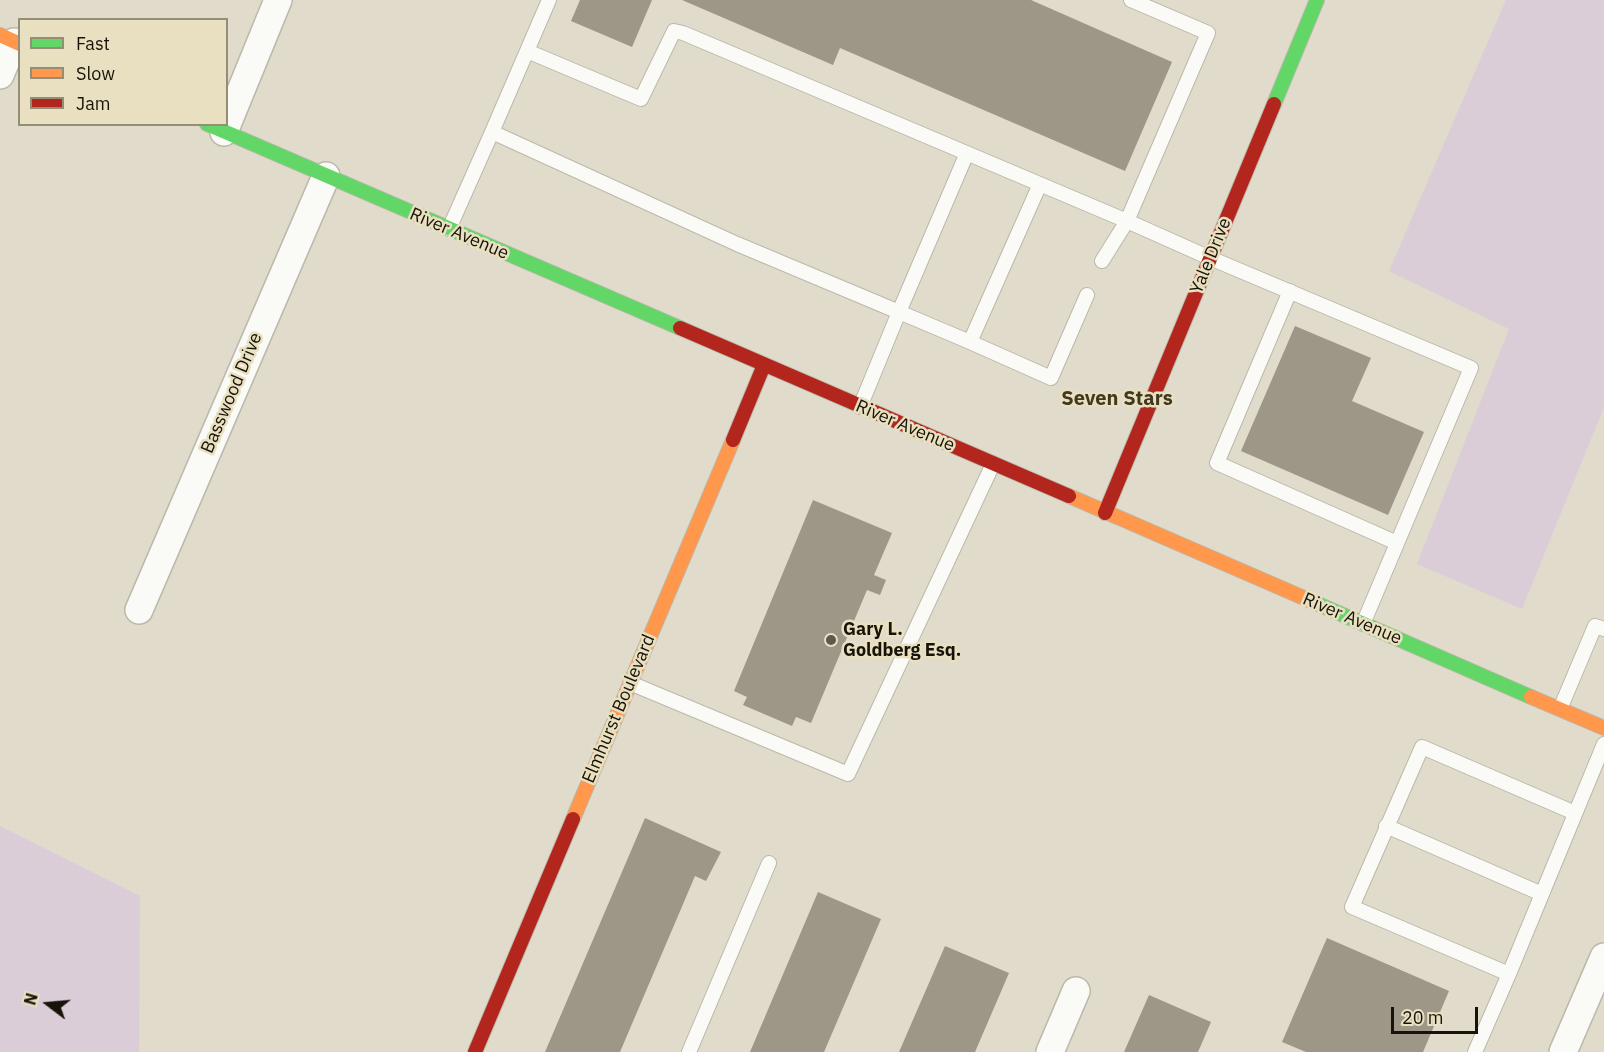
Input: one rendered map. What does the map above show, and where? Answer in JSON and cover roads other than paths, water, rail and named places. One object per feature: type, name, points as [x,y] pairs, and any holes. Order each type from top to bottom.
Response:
[{"type":"main road","name":"Yale Drive","points":[[1105,513],[1317,0]]},
{"type":"main road","name":"River Avenue","points":[[215,128],[1604,728]]},
{"type":"main road","name":"Elmhurst Boulevard","points":[[476,1052],[764,365]]},
{"type":"street","points":[[228,102],[278,0]]},
{"type":"street","points":[[0,75],[11,40]]},
{"type":"street","name":"Basswood Drive","points":[[139,610],[326,176]]},
{"type":"street","points":[[1563,1052],[1604,957]]},
{"type":"street","points":[[1050,1052],[1076,991]]},
{"type":"lane","points":[[449,230],[549,0]]},
{"type":"lane","points":[[1102,261],[1127,220],[1208,33],[1131,0]]},
{"type":"lane","points":[[527,51],[641,99],[674,31],[1127,220],[1210,258],[1471,368],[1363,624]]},
{"type":"lane","points":[[492,132],[737,244],[1051,378],[1087,295]]},
{"type":"lane","points":[[860,407],[967,153]]},
{"type":"lane","points":[[970,342],[1040,184]]},
{"type":"lane","points":[[1290,291],[1216,463],[1397,543]]},
{"type":"lane","points":[[630,683],[848,774],[993,464]]},
{"type":"lane","points":[[1560,709],[1595,626],[1604,629]]},
{"type":"lane","points":[[1475,1052],[1604,744]]},
{"type":"lane","points":[[1509,974],[1352,907],[1422,747],[1575,813]]},
{"type":"lane","points":[[1386,826],[1542,894]]},
{"type":"lane","points":[[689,1052],[769,863]]},
{"type":"place","name":"Gary L. Goldberg Esq.","points":[[831,640]]},
{"type":"district","name":"Seven Stars","points":[[1117,399]]}]
